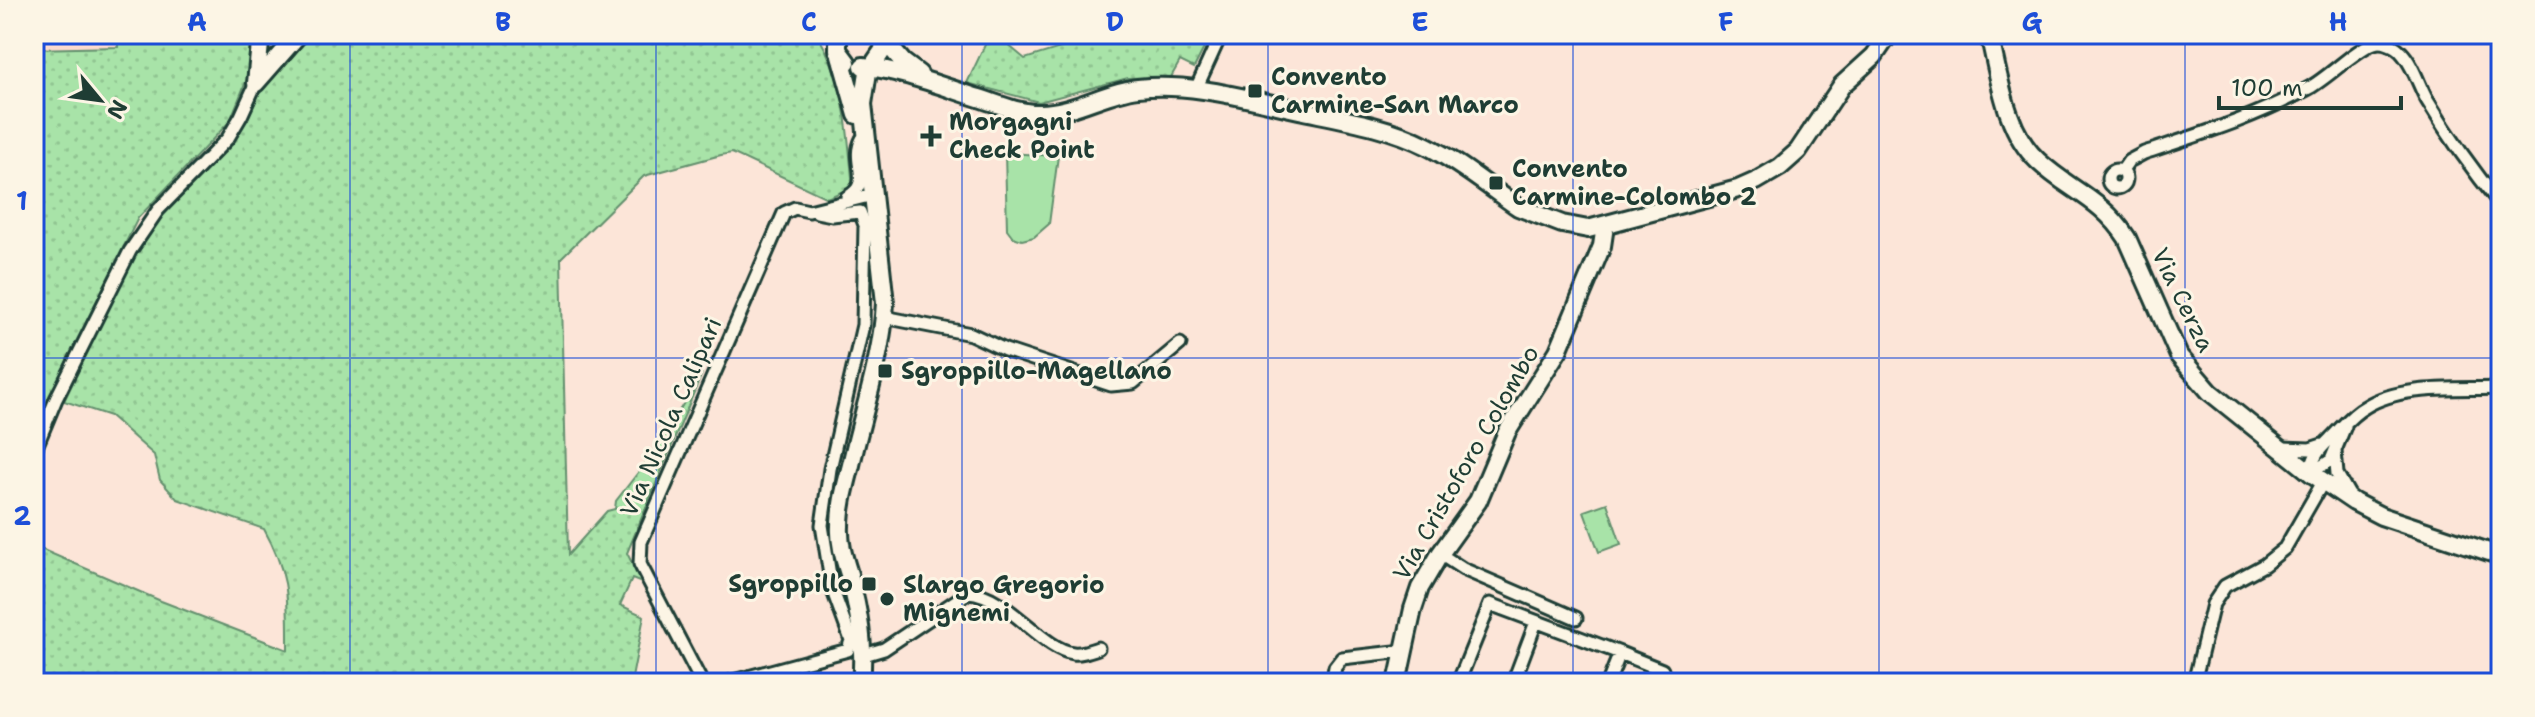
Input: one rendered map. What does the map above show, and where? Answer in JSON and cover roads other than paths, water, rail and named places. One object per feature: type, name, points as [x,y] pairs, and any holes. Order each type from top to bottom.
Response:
[{"type":"main road","points":[[256,83],[261,34]]},
{"type":"main road","points":[[256,83],[299,34]]},
{"type":"main road","points":[[828,34],[850,64],[898,72],[998,104],[1037,113],[1139,88],[1196,89],[1348,120],[1429,146],[1518,207],[1588,229],[1738,189],[1780,167],[1807,139],[1842,85],[1874,56],[1889,34]]},
{"type":"main road","name":"Via Cerza","points":[[1989,34],[2011,115],[2029,151],[2047,168],[2100,205],[2117,223],[2127,238],[2179,356],[2210,392],[2317,478],[2354,502],[2381,516],[2501,556]]},
{"type":"main road","points":[[884,36],[912,69],[934,83]]},
{"type":"main road","points":[[861,683],[859,645],[840,529],[844,497],[880,347],[884,317],[871,224],[873,195],[863,104],[870,65],[883,50],[884,36]]},
{"type":"main road","points":[[839,46],[869,159]]},
{"type":"main road","points":[[863,104],[877,86],[898,72]]},
{"type":"main road","name":"Via Cristoforo Colombo","points":[[1397,683],[1420,588],[1478,501],[1512,423],[1558,351],[1602,246],[1605,226]]},
{"type":"street","points":[[1196,89],[1221,34]]},
{"type":"street","points":[[2122,171],[2129,161],[2144,153],[2272,108],[2324,79],[2377,42],[2390,44],[2402,52],[2428,101],[2478,177],[2501,205]]},
{"type":"street","points":[[34,452],[56,399],[130,251],[158,210],[228,138],[256,83]]},
{"type":"street","points":[[833,205],[860,188],[857,149],[862,139]]},
{"type":"street","name":"Via Nicola Calipari","points":[[702,683],[640,564],[639,550],[784,213],[795,208],[809,211],[873,195]]},
{"type":"street","points":[[809,211],[832,215],[860,212],[871,224],[863,325],[830,469],[822,525],[832,588],[859,645]]},
{"type":"street","points":[[884,317],[971,334],[1005,350],[1111,385],[1133,383],[1180,344]]},
{"type":"street","points":[[2317,478],[2311,465],[2323,445],[2362,408],[2388,396],[2501,388]]},
{"type":"street","points":[[2194,683],[2213,604],[2225,586],[2264,565],[2285,548],[2347,422]]},
{"type":"street","points":[[2281,448],[2310,449],[2323,445]]},
{"type":"street","points":[[2335,450],[2337,474],[2354,502]]},
{"type":"street","points":[[1440,554],[1463,569],[1576,618]]},
{"type":"street","points":[[726,683],[859,645],[884,649],[969,592],[983,595],[999,604],[1058,648],[1077,654],[1098,648]]},
{"type":"street","points":[[1458,683],[1490,604],[1662,670]]},
{"type":"street","points":[[1513,683],[1536,622]]},
{"type":"street","points":[[1332,683],[1335,667],[1342,658],[1404,651]]},
{"type":"street","points":[[1608,683],[1620,653]]},
{"type":"place","name":"Convento Carmine-San Marco","points":[[1255,91]]},
{"type":"place","name":"Morgagni Check Point","points":[[931,136]]},
{"type":"place","name":"Convento Carmine-Colombo 2","points":[[1496,183]]},
{"type":"place","name":"Sgroppillo-Magellano","points":[[885,371]]},
{"type":"place","name":"Sgroppillo","points":[[869,584]]},
{"type":"place","name":"Slargo Gregorio Mignemi","points":[[887,599]]}]
